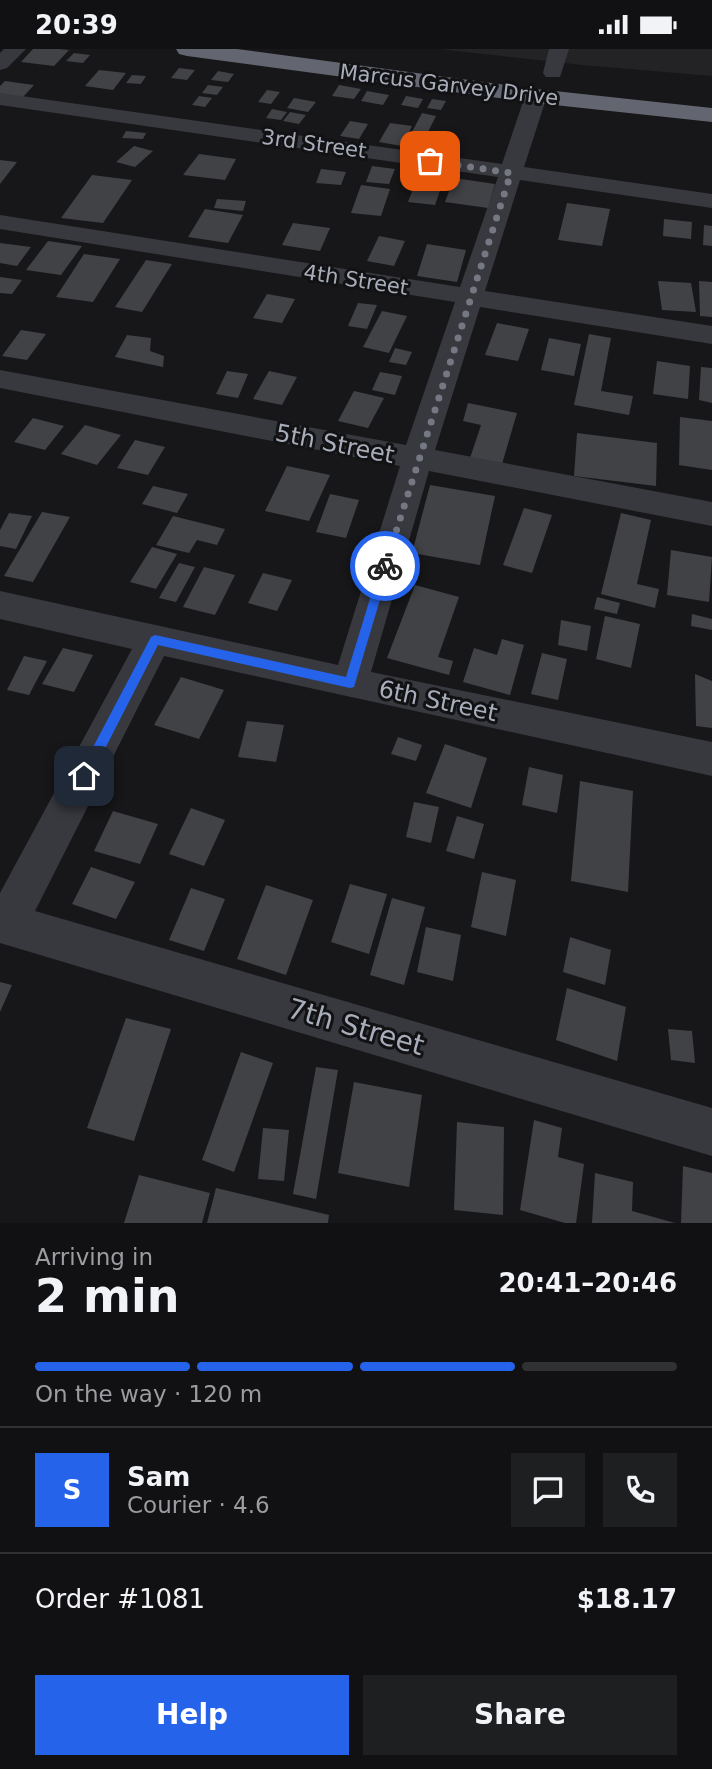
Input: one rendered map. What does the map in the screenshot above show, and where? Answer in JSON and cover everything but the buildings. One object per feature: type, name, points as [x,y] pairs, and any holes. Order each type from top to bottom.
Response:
[{"type":"highway","name":"Marcus Garvey Drive","points":[[187,49],[234,57],[531,84],[712,115]]},
{"type":"highway","name":"Marcus Garvey Drive","points":[[328,49],[459,64]]},
{"type":"highway","points":[[234,57],[504,85],[537,80],[553,73],[579,84],[610,92],[712,107]]},
{"type":"highway","name":"Marcus Garvey Drive","points":[[531,84],[553,73],[579,76]]},
{"type":"street","points":[[0,64],[16,49]]},
{"type":"street","points":[[553,73],[559,49]]},
{"type":"street","points":[[350,683],[418,459],[511,173],[531,84]]},
{"type":"street","name":"3rd Street","points":[[0,99],[712,201]]},
{"type":"street","name":"4th Street","points":[[0,222],[712,335]]},
{"type":"street","name":"5th Street","points":[[0,379],[712,514]]},
{"type":"street","name":"6th Street","points":[[0,605],[350,683],[712,759]]},
{"type":"street","points":[[3,923],[155,640]]},
{"type":"street","name":"7th Street","points":[[3,923],[712,1132]]},
{"type":"shaded area","points":[[439,49],[712,49],[712,76],[582,65]]},
{"type":"way so far","points":[[385,566],[511,173],[430,161]]},
{"type":"route","points":[[84,776],[155,640],[350,683],[385,566]]}]
